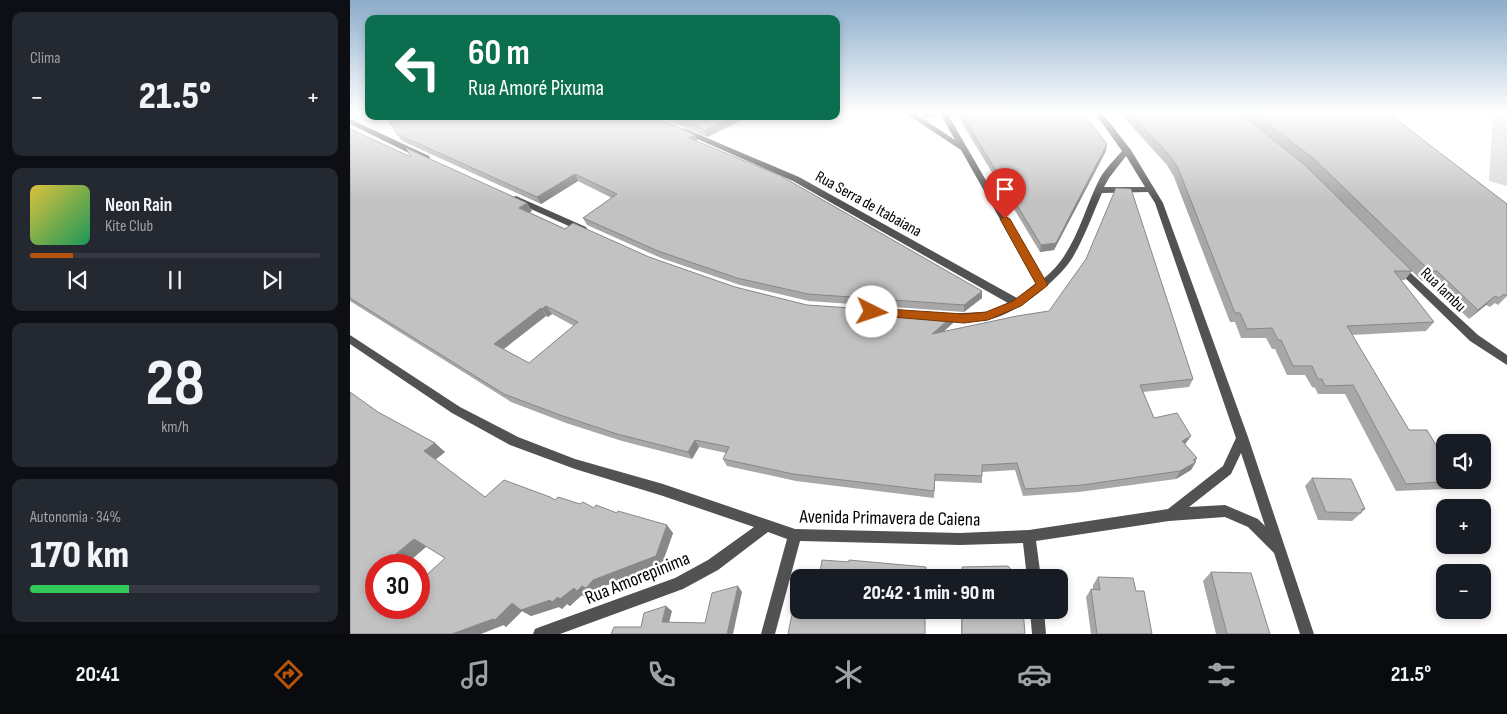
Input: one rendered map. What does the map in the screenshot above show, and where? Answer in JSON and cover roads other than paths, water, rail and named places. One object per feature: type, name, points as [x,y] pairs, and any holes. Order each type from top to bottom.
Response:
[{"type":"street","points":[[397,143],[431,160]]},
{"type":"street","name":"Rua Serra de Itabaiana","points":[[710,143],[796,179],[1017,304]]},
{"type":"street","points":[[955,143],[966,150]]},
{"type":"street","points":[[962,143],[1042,285]]},
{"type":"street","points":[[1121,143],[1159,203],[1242,437],[1307,634]]},
{"type":"street","points":[[931,316],[964,318],[988,316],[1017,304],[1053,276],[1070,256],[1105,177],[1127,150]]},
{"type":"street","points":[[1100,190],[1151,189]]},
{"type":"street","points":[[503,193],[594,234]]},
{"type":"street","name":"Rua Iambu","points":[[1391,259],[1474,338],[1507,361]]},
{"type":"street","name":"Avenida Primavera de Caiena","points":[[350,339],[456,410],[514,441],[575,464],[663,490],[795,535],[960,539],[1029,536],[1169,515],[1225,511],[1253,523],[1280,549]]},
{"type":"street","points":[[1169,515],[1227,470],[1242,437]]},
{"type":"street","name":"Rua Amorepinima","points":[[540,634],[678,584],[713,565],[766,526]]},
{"type":"street","points":[[768,634],[795,535]]},
{"type":"street","points":[[1029,536],[1033,569]]},
{"type":"street","points":[[1038,619],[1039,634]]}]
